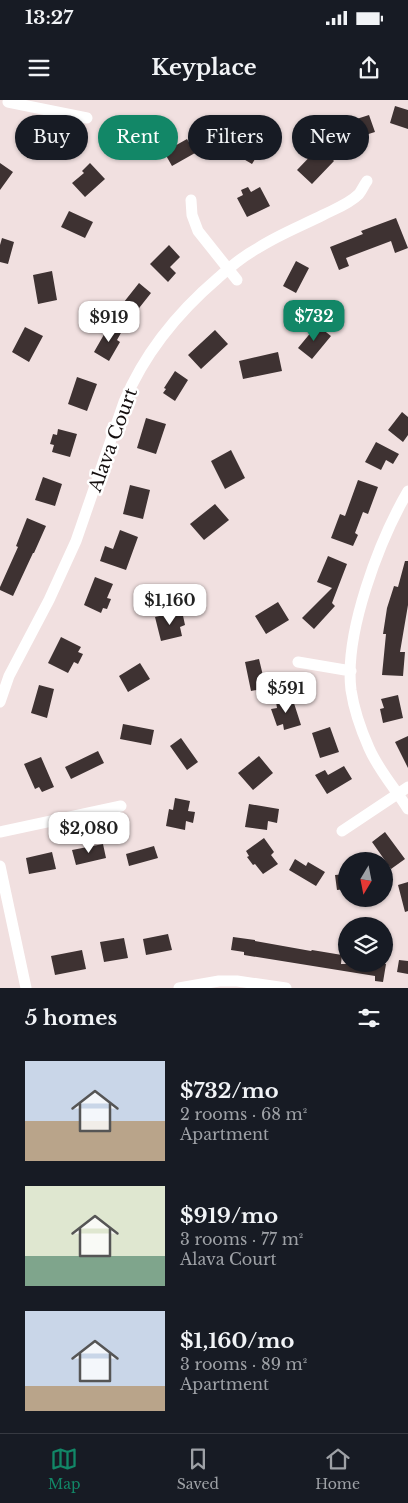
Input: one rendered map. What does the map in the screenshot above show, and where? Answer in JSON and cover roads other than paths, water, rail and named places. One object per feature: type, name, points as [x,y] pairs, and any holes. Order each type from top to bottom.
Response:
[{"type":"street","points":[[5,104],[69,115]]},
{"type":"street","name":"Alava Court","points":[[0,702],[9,676],[49,600],[76,541],[124,402],[151,351],[179,314],[228,269],[257,248],[346,204],[359,193],[367,181]]},
{"type":"street","points":[[191,200],[192,215],[198,231],[238,280]]},
{"type":"street","points":[[408,491],[397,511],[375,562],[362,602],[352,650],[351,671],[351,690],[357,716],[368,746],[380,770],[403,790],[408,809]]},
{"type":"street","points":[[298,662],[351,671]]},
{"type":"street","points":[[342,831],[403,790]]},
{"type":"street","points":[[0,832],[121,806]]},
{"type":"street","points":[[0,866],[26,988]]},
{"type":"street","points":[[179,988],[219,981],[260,983],[286,988]]}]
